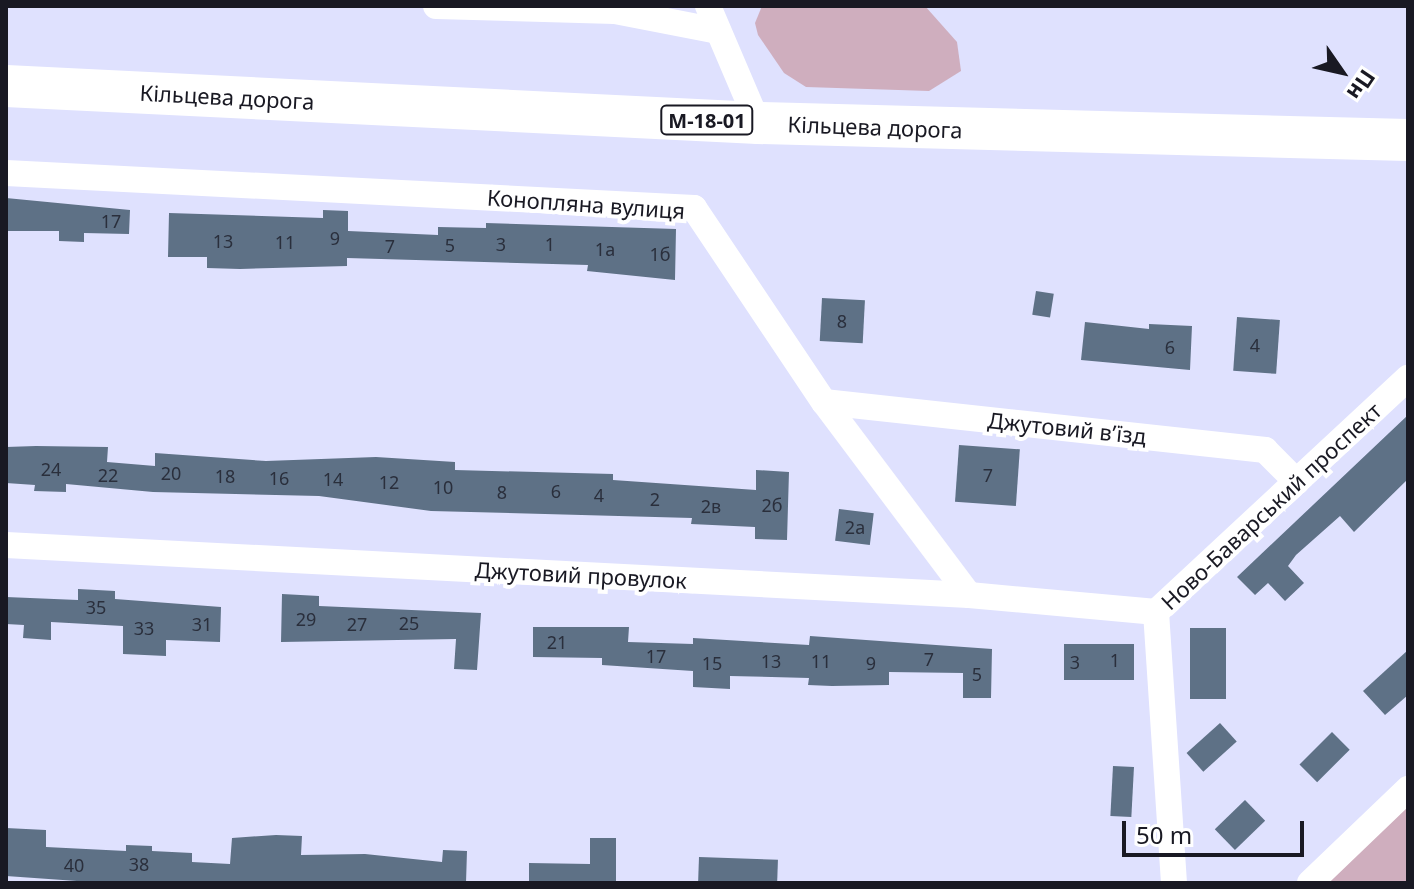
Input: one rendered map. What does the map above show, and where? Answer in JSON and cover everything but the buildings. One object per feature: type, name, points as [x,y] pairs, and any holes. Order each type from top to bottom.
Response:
[{"type":"highway","name":"Кільцева дорога","points":[[6,86],[758,123],[1408,140]]},
{"type":"street","points":[[436,6],[615,11],[718,31]]},
{"type":"street","points":[[708,6],[758,123]]},
{"type":"street","name":"Конопляна вулиця","points":[[6,173],[694,208],[824,402],[969,595]]},
{"type":"street","name":"Ново-Баварський проспект","points":[[1174,883],[1156,612],[1408,378]]},
{"type":"street","name":"Джутовий в’їзд","points":[[824,402],[1265,450],[1297,482]]},
{"type":"street","name":"Джутовий провулок","points":[[6,545],[969,595],[1156,612]]},
{"type":"street","points":[[1310,883],[1408,789]]},
{"type":"shaded area","points":[[762,6],[925,6],[957,42],[961,71],[929,91],[806,87],[784,73],[758,35],[755,23]]},
{"type":"shaded area","points":[[1408,801],[1408,883],[1320,883]]}]
